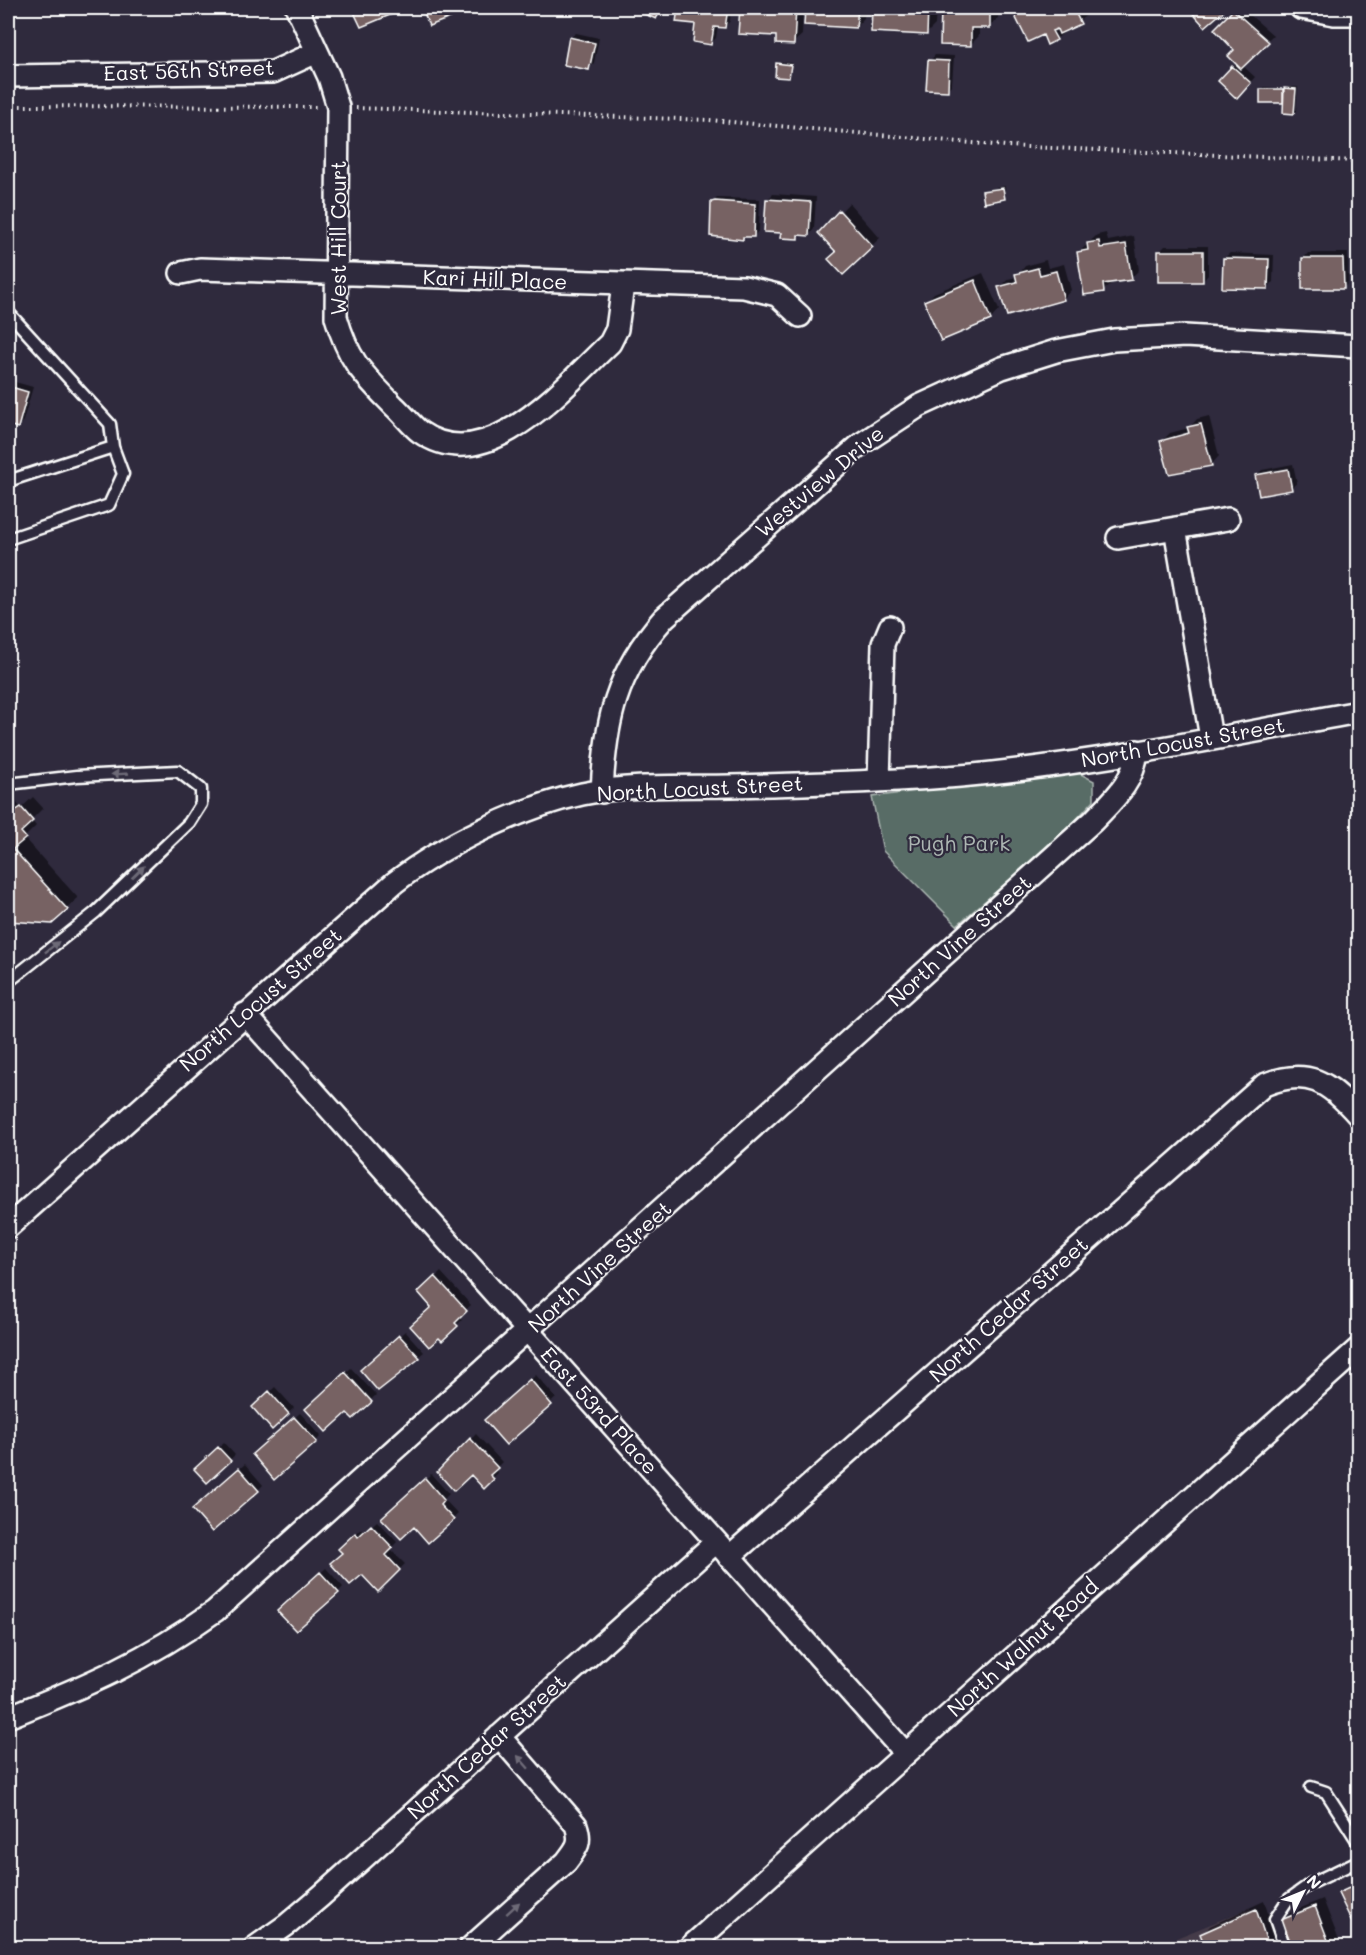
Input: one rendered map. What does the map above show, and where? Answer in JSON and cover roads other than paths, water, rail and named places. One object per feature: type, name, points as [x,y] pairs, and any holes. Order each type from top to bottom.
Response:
[{"type":"street","points":[[297,8],[317,52]]},
{"type":"street","points":[[1301,8],[1334,14],[1359,14]]},
{"type":"street","name":"East 56th Street","points":[[8,76],[273,72],[317,52]]},
{"type":"street","name":"West Hill Court","points":[[317,52],[338,108],[336,316],[345,350],[364,376],[421,433],[450,445],[480,443],[507,433],[527,420],[610,343],[619,321],[623,285]]},
{"type":"street","name":"Kari Hill Place","points":[[181,273],[200,269],[733,287],[764,290],[777,295],[800,316]]},
{"type":"street","name":"Westview Drive","points":[[602,792],[604,748],[614,699],[627,669],[646,638],[664,618],[861,444],[919,406],[1002,368],[1056,351],[1114,340],[1185,336],[1359,346]]},
{"type":"street","points":[[1118,538],[1228,519]]},
{"type":"street","points":[[1175,528],[1211,738]]},
{"type":"street","points":[[879,781],[883,644],[890,627]]},
{"type":"street","name":"North Locust Street","points":[[8,1227],[394,883],[441,851],[544,806],[582,794],[636,788],[879,781],[1006,770],[1137,751],[1359,712]]},
{"type":"street","name":"North Vine Street","points":[[8,1717],[132,1664],[173,1641],[214,1611],[1093,821],[1123,788],[1134,770],[1137,751]]},
{"type":"street","name":"East 53rd Place","points":[[245,1014],[904,1754]]},
{"type":"street","name":"North Cedar Street","points":[[254,1947],[288,1924],[321,1896],[499,1736],[722,1549],[787,1508],[1250,1095],[1264,1085],[1295,1076],[1325,1083],[1341,1095],[1359,1115]]},
{"type":"street","name":"North Walnut Road","points":[[688,1947],[1359,1349]]},
{"type":"street","points":[[470,1947],[566,1862],[579,1846],[580,1837],[576,1825],[499,1736]]},
{"type":"lane","points":[[8,312],[110,424],[113,447],[123,474],[108,505],[8,539]]},
{"type":"lane","points":[[8,481],[113,447]]},
{"type":"lane","points":[[8,784],[77,776],[178,771],[201,789],[201,804],[189,823],[96,912],[8,982]]},
{"type":"lane","points":[[1311,1787],[1326,1792],[1359,1842]]},
{"type":"lane","points":[[1285,1947],[1275,1919],[1288,1900],[1310,1884],[1359,1861]]},
{"type":"park label","name":"Pugh Park","points":[[959,844]]}]
